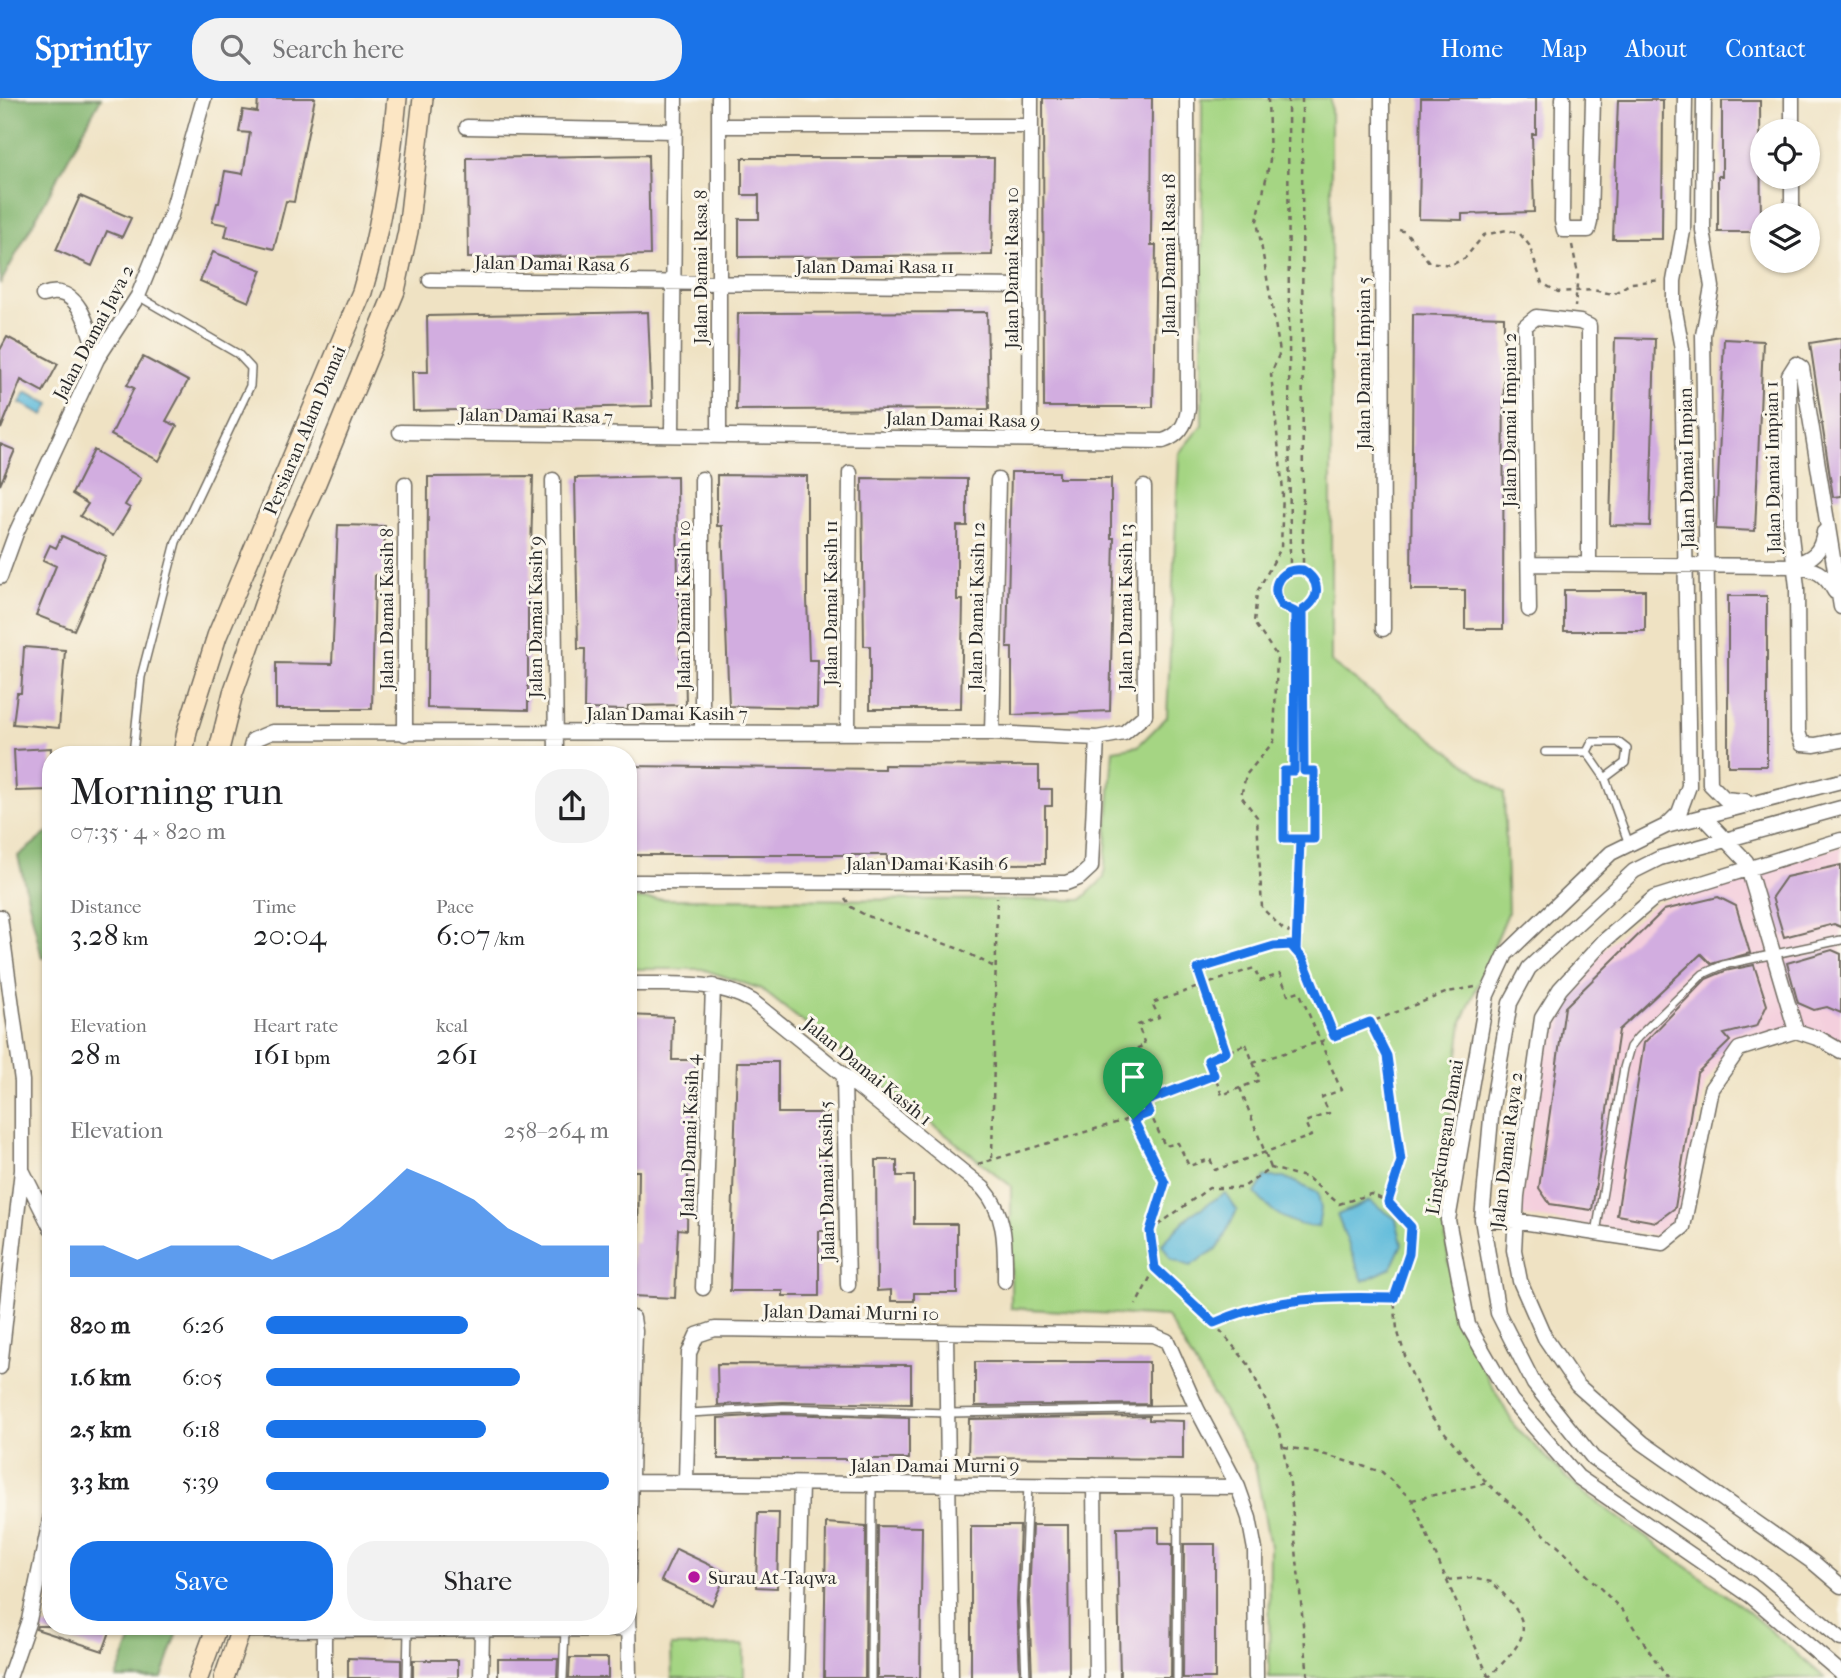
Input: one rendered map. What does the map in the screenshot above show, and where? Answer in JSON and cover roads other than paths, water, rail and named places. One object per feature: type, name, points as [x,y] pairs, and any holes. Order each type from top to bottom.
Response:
[{"type":"street","name":"Jalan Damai Jaya 2","points":[[0,577],[16,533],[97,359],[138,296],[172,215],[204,98]]},
{"type":"street","name":"Persiaran Alam Damai","points":[[184,746],[217,636],[362,292],[377,240],[392,155],[397,98]]},
{"type":"street","name":"Persiaran Alam Damai","points":[[220,746],[233,693],[278,565],[316,483],[395,291],[408,231],[423,98]]},
{"type":"street","name":"Jalan Damai Rasa 8","points":[[672,435],[675,98]]},
{"type":"street","name":"Jalan Damai Rasa 8","points":[[719,98],[719,436]]},
{"type":"street","name":"Jalan Damai Rasa 10","points":[[1030,439],[1031,98]]},
{"type":"street","name":"Jalan Damai Rasa 18","points":[[1187,98],[1188,409]]},
{"type":"street","name":"Jalan Damai Impian 5","points":[[1382,98],[1382,629]]},
{"type":"street","points":[[1563,98],[1562,221],[1564,230],[1571,232],[1588,230],[1590,222],[1593,98]]},
{"type":"street","name":"Jalan Damai Impian","points":[[1666,826],[1679,813],[1689,786],[1682,349],[1674,305],[1674,281],[1683,232],[1685,98]]},
{"type":"street","name":"Jalan Damai Impian","points":[[1704,98],[1703,230],[1713,287],[1703,335],[1710,784],[1725,800],[1758,802]]},
{"type":"street","points":[[1792,98],[1792,119]]},
{"type":"street","points":[[719,125],[1031,126]]},
{"type":"street","points":[[467,127],[675,131]]},
{"type":"street","name":"Jalan Damai Rasa 6","points":[[430,280],[719,284]]},
{"type":"street","name":"Jalan Damai Rasa 11","points":[[719,284],[1030,286]]},
{"type":"street","points":[[43,295],[62,292],[70,296],[89,330],[97,359]]},
{"type":"street","name":"Jalan Damai Impian 2","points":[[1530,610],[1525,326],[1536,317],[1580,321],[1589,327],[1589,564]]},
{"type":"street","name":"Jalan Damai Impian 1","points":[[1840,603],[1802,368],[1796,364],[1789,375],[1793,566],[1797,587],[1798,732],[1802,744],[1815,745],[1841,740]]},
{"type":"street","name":"Jalan Damai Rasa 9","points":[[719,436],[1164,441],[1181,430],[1188,409]]},
{"type":"street","name":"Jalan Damai Rasa 7","points":[[400,432],[719,436]]},
{"type":"street","name":"Jalan Damai Kasih 11","points":[[848,733],[850,474]]},
{"type":"street","name":"Jalan Damai Kasih 10","points":[[702,479],[702,732]]},
{"type":"street","name":"Jalan Damai Kasih 9","points":[[553,480],[556,746]]},
{"type":"street","name":"Jalan Damai Kasih 12","points":[[992,733],[998,480]]},
{"type":"street","name":"Jalan Damai Kasih 8","points":[[405,484],[405,734]]},
{"type":"street","name":"Jalan Damai Kasih 13","points":[[1097,738],[1124,733],[1144,715],[1144,487]]},
{"type":"street","name":"Jalan Damai Impian 1","points":[[1793,566],[1813,558],[1820,550],[1826,520]]},
{"type":"street","points":[[1530,564],[1793,566]]},
{"type":"street","name":"Jalan Damai Impian 1","points":[[1793,566],[1814,569],[1826,576],[1840,603]]},
{"type":"street","name":"Jalan Damai Kasih 7","points":[[251,746],[253,740],[272,732],[992,733],[1097,738]]},
{"type":"street","name":"Jalan Damai Kasih 6","points":[[637,882],[1066,883],[1079,878],[1091,867],[1097,738]]},
{"type":"street","name":"Lingkungan Damai","points":[[1841,781],[1666,826],[1611,853],[1506,954],[1487,995],[1463,1121],[1448,1220],[1468,1325],[1511,1400],[1578,1477],[1751,1596],[1841,1673]]},
{"type":"street","points":[[1841,808],[1660,858],[1634,872],[1529,968],[1510,1003],[1492,1107],[1482,1219],[1498,1313],[1534,1384],[1593,1458],[1765,1575],[1841,1639]]},
{"type":"street","points":[[1703,816],[1726,839],[1748,869],[1796,1031]]},
{"type":"street","name":"Jalan Damai Raya 2","points":[[1841,840],[1654,898],[1604,941],[1560,989],[1542,1018],[1515,1220],[1514,1250],[1520,1281],[1545,1338],[1577,1385],[1643,1443],[1814,1563],[1841,1586]]},
{"type":"street","points":[[0,917],[22,1081],[22,1170],[0,1367]]},
{"type":"street","name":"Jalan Damai Kasih 1","points":[[637,984],[713,986],[734,990],[752,1001],[962,1171],[996,1203],[1005,1239],[1005,1281]]},
{"type":"street","name":"Jalan Damai Kasih 4","points":[[703,1288],[713,986]]},
{"type":"street","points":[[1482,1219],[1515,1220],[1663,1243],[1683,1227],[1711,1088],[1739,1049],[1796,1031],[1820,1039],[1841,1051]]},
{"type":"street","name":"Jalan Damai Kasih 5","points":[[844,1077],[848,1285]]},
{"type":"street","points":[[22,1170],[42,1210]]},
{"type":"street","name":"Jalan Damai Murni 10","points":[[686,1481],[689,1353],[696,1335],[715,1329],[1153,1335],[1167,1341],[1197,1409]]},
{"type":"street","points":[[946,1333],[951,1678]]},
{"type":"street","points":[[1197,1409],[1238,1487],[1255,1550],[1256,1678]]},
{"type":"street","name":"Jalan Damai Murni 9","points":[[637,1482],[1238,1487]]},
{"type":"street","points":[[796,1678],[801,1484]]},
{"type":"street","points":[[1094,1485],[1096,1678]]},
{"type":"street","points":[[9,1678],[29,1620],[42,1559]]},
{"type":"street","points":[[198,1678],[214,1635]]},
{"type":"street","points":[[224,1678],[236,1635]]},
{"type":"street","points":[[324,1635],[324,1678]]},
{"type":"street","points":[[481,1678],[482,1635]]},
{"type":"street","points":[[629,1635],[629,1678]]},
{"type":"lane","points":[[135,746],[141,677],[176,542],[250,386],[251,368],[238,354],[138,296]]},
{"type":"lane","points":[[1587,752],[1592,742],[1618,742],[1628,749],[1625,762],[1605,778]]},
{"type":"lane","points":[[1545,752],[1587,752]]},
{"type":"lane","points":[[1587,752],[1605,778],[1629,844]]},
{"type":"lane","points":[[1596,1233],[1630,1047],[1653,1020],[1703,974],[1723,965],[1830,939],[1841,940]]},
{"type":"lane","points":[[688,1413],[783,1408],[948,1413],[1197,1409]]},
{"type":"lane","points":[[871,1678],[872,1483]]},
{"type":"lane","points":[[1026,1678],[1023,1602],[1028,1485]]},
{"type":"lane","points":[[1177,1678],[1178,1486]]},
{"type":"lane","points":[[407,1678],[408,1635]]},
{"type":"lane","points":[[563,1678],[566,1635]]},
{"type":"water","points":[[26,392],[50,404],[44,415],[20,403]]},
{"type":"water","points":[[1265,1177],[1284,1177],[1318,1193],[1321,1209],[1318,1227],[1291,1222],[1268,1207],[1255,1193]]},
{"type":"water","points":[[1225,1193],[1237,1210],[1219,1247],[1190,1266],[1171,1259],[1162,1244],[1190,1215]]},
{"type":"water","points":[[1370,1201],[1396,1219],[1402,1244],[1391,1268],[1363,1281],[1337,1215]]},
{"type":"place","name":"Surau At-Taqwa","points":[[694,1577]]}]
